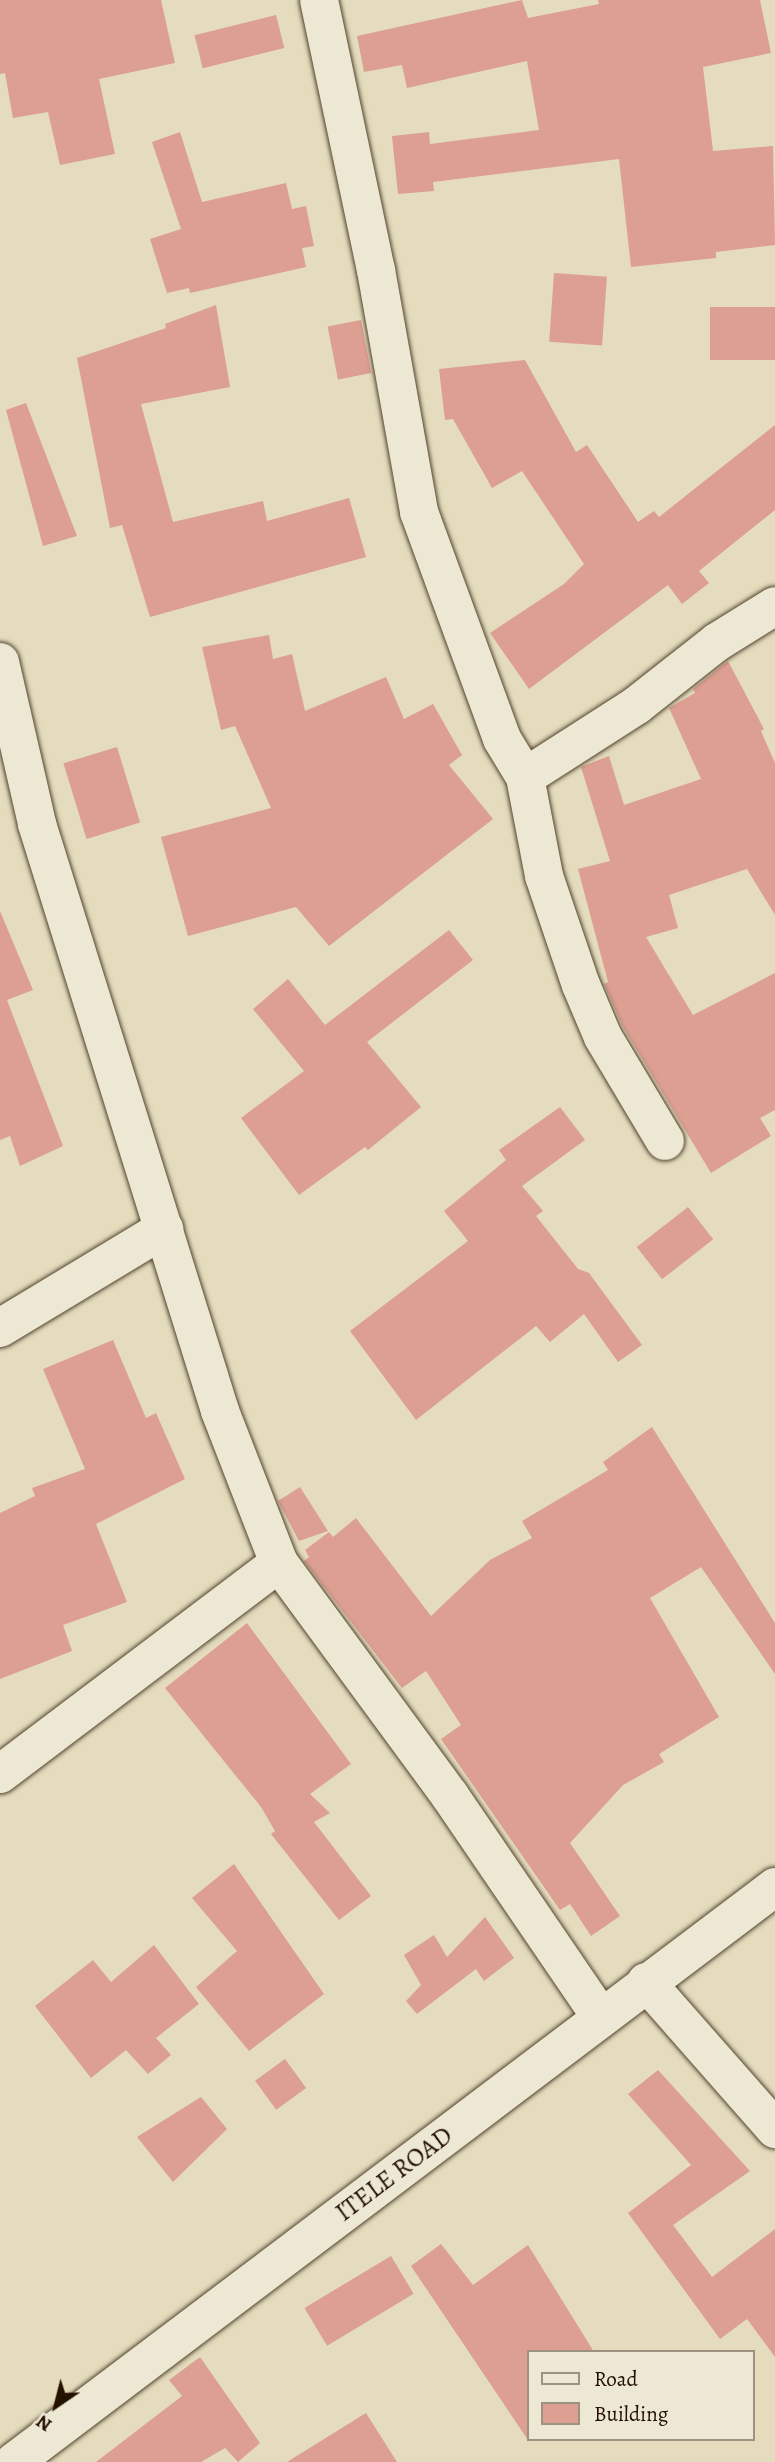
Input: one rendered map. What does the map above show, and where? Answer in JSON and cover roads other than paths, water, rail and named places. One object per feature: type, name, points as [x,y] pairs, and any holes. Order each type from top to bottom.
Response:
[{"type":"street","points":[[320,0],[376,270],[419,512],[502,739],[525,777],[544,876],[581,985],[603,1037],[665,1141]]},
{"type":"street","points":[[525,777],[637,705],[717,642],[775,606]]},
{"type":"street","points":[[0,662],[37,824],[220,1410],[279,1563],[450,1796],[601,2017]]},
{"type":"street","points":[[0,1328],[164,1229]]},
{"type":"street","points":[[0,1774],[279,1563]]},
{"type":"street","name":"ITELE ROAD","points":[[14,2462],[646,1982],[775,1888]]},
{"type":"street","points":[[646,1982],[775,2129]]}]
